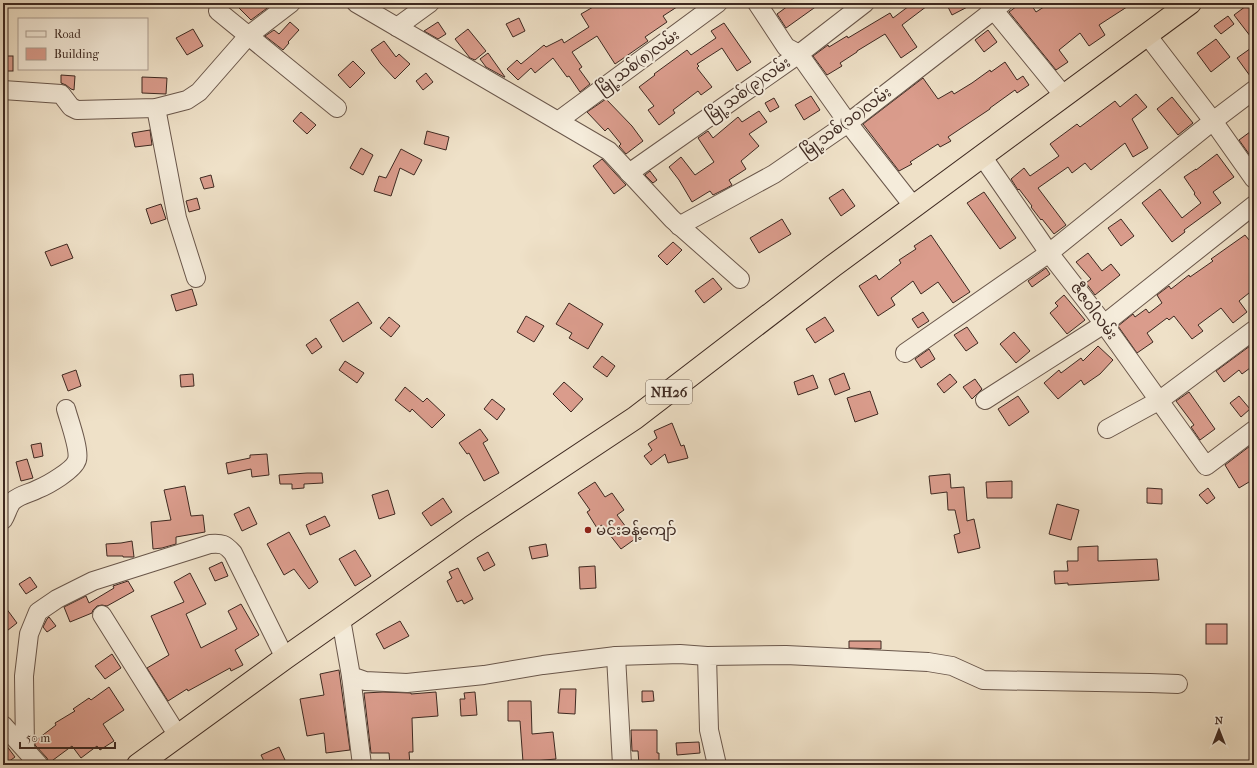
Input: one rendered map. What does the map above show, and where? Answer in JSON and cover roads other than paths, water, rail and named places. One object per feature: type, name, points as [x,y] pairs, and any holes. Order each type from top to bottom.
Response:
[{"type":"highway","name":"NH26","points":[[138,765],[285,658],[471,527],[635,418],[833,266],[1190,3]]},
{"type":"street","points":[[3,90],[61,94],[71,107],[77,110],[156,108],[188,100],[199,92],[248,36],[290,3]]},
{"type":"street","points":[[356,3],[609,151],[679,226],[740,279]]},
{"type":"street","points":[[397,27],[430,3]]},
{"type":"street","name":"မြို့သစ်(၈)လမ်း","points":[[558,121],[718,3]]},
{"type":"street","points":[[757,3],[786,46],[799,54],[848,123],[914,207]]},
{"type":"street","name":"မြို့သစ်(၉)လမ်း","points":[[629,173],[799,54],[865,3]]},
{"type":"street","points":[[995,5],[1064,96]]},
{"type":"street","name":"မြို့သစ်(၁၀)လမ်း","points":[[679,226],[774,174],[848,123],[995,5]]},
{"type":"street","points":[[218,11],[336,108]]},
{"type":"street","points":[[1147,35],[1213,121],[1254,179]]},
{"type":"street","points":[[905,353],[1049,253],[1213,121],[1254,90]]},
{"type":"street","points":[[156,108],[177,218],[196,278]]},
{"type":"street","name":"ဇီဇဝါလမ်း","points":[[982,156],[1049,253],[1104,324],[1206,466],[1254,430]]},
{"type":"street","points":[[985,400],[1104,324],[1254,204]]},
{"type":"street","points":[[1107,429],[1160,400],[1254,330]]},
{"type":"street","points":[[3,520],[12,502],[22,495],[38,490],[72,468],[77,461],[78,452],[66,409]]},
{"type":"street","points":[[25,748],[24,676],[29,634],[38,612],[57,599],[93,581],[210,544],[226,546],[233,553],[285,658]]},
{"type":"street","points":[[102,615],[178,736]]},
{"type":"street","points":[[341,619],[351,676],[362,765]]},
{"type":"street","points":[[351,676],[365,681],[407,683],[484,675],[543,665],[616,656],[680,654],[707,656],[786,655],[928,662],[952,666],[983,680],[1142,682],[1178,684]]},
{"type":"street","points":[[616,656],[622,765]]},
{"type":"street","points":[[707,656],[709,730],[717,765]]},
{"type":"street","points":[[3,725],[39,765]]},
{"type":"place","name":"မင်းခန့်ကျော်","points":[[588,530]]}]
